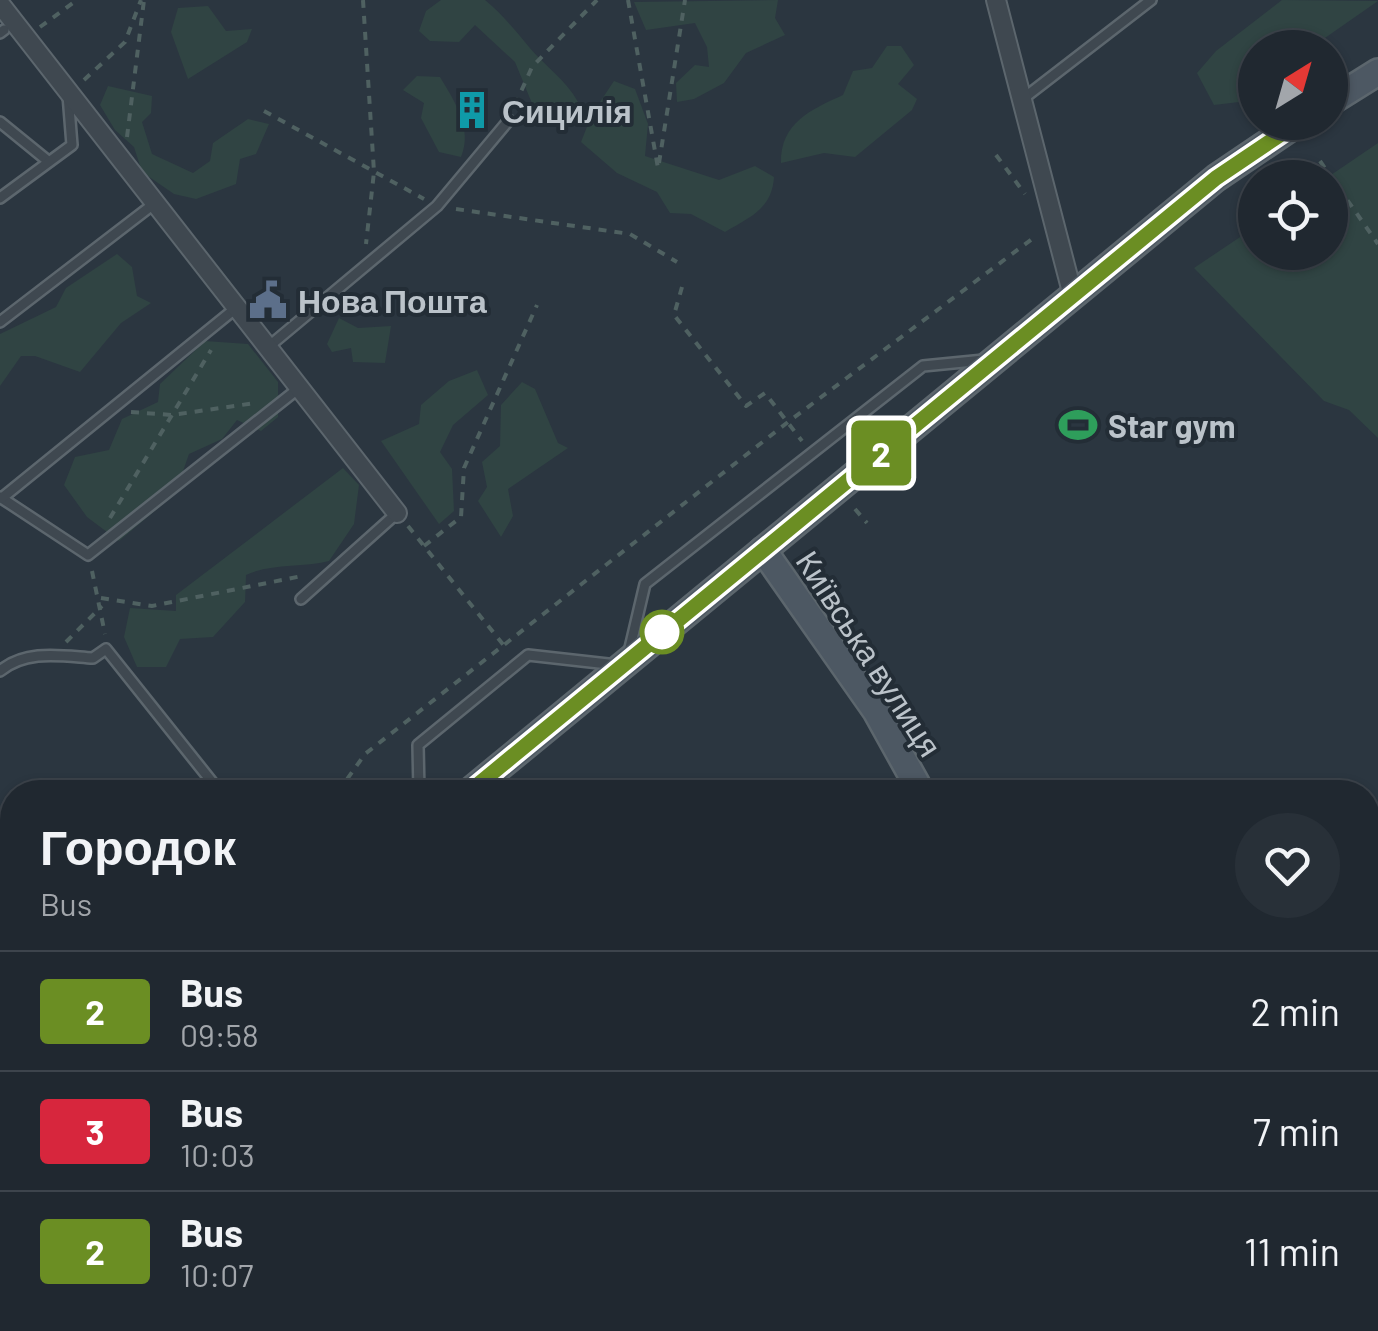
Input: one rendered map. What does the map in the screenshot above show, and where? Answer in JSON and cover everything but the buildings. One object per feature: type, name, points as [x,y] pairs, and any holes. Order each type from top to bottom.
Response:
[{"type":"main road","points":[[1348,91],[1378,72]]},
{"type":"main road","points":[[482,780],[1216,178],[1273,140]]},
{"type":"main road","name":"Київська вулиця","points":[[763,550],[876,711],[914,780]]},
{"type":"street","points":[[996,0],[1074,296]]},
{"type":"street","points":[[0,4],[268,348],[292,393],[397,513]]},
{"type":"lane","points":[[1024,98],[1150,0]]},
{"type":"lane","points":[[0,198],[72,145],[65,98],[70,93]]},
{"type":"lane","points":[[268,348],[437,206],[509,120]]},
{"type":"lane","points":[[0,122],[48,161]]},
{"type":"lane","points":[[0,322],[155,203]]},
{"type":"lane","points":[[236,308],[1,497],[88,556],[292,393]]},
{"type":"lane","points":[[418,780],[418,745],[528,655],[624,662],[645,584],[923,366],[997,359]]},
{"type":"lane","points":[[300,600],[397,513]]},
{"type":"lane","points":[[0,670],[9,663],[54,655],[93,658],[106,649],[210,780]]},
{"type":"path","points":[[26,37],[77,0]]},
{"type":"path","points":[[70,93],[126,42],[143,0]]},
{"type":"path","points":[[122,161],[143,0]]},
{"type":"path","points":[[362,266],[374,204],[363,0]]},
{"type":"path","points":[[509,120],[532,67],[597,0]]},
{"type":"path","points":[[628,0],[658,168],[686,0]]},
{"type":"path","points":[[264,111],[437,206],[630,234],[677,262]]},
{"type":"path","points":[[996,155],[1027,198]]},
{"type":"path","points":[[1348,201],[1378,244]]},
{"type":"path","points":[[347,780],[365,754],[788,422],[1048,227]]},
{"type":"path","points":[[682,286],[674,315],[746,406],[765,393],[788,422]]},
{"type":"path","points":[[424,546],[460,517],[464,468],[537,305]]},
{"type":"path","points":[[106,649],[102,606],[88,556],[236,308]]},
{"type":"path","points":[[109,411],[172,415],[292,393]]},
{"type":"path","points":[[855,509],[867,523]]},
{"type":"path","points":[[397,513],[505,647]]},
{"type":"path","points":[[99,598],[152,606],[258,582],[332,572]]},
{"type":"path","points":[[54,655],[102,606]]},
{"type":"green space","points":[[441,0],[485,0],[503,17],[578,102],[562,124],[538,118],[515,62],[475,25],[459,42],[430,41],[419,31],[426,11]]},
{"type":"green space","points":[[778,0],[775,18],[785,35],[746,53],[724,83],[694,99],[677,102],[676,83],[695,65],[709,67],[707,47],[695,23],[646,30],[634,2]]},
{"type":"green space","points":[[1282,0],[1378,1],[1336,30],[1243,30]]},
{"type":"green space","points":[[208,6],[226,31],[252,29],[247,42],[188,79],[171,32],[178,8]]},
{"type":"green space","points":[[1238,34],[1238,102],[1214,105],[1197,73]]},
{"type":"green space","points":[[887,46],[901,46],[914,65],[898,84],[917,99],[912,110],[855,157],[824,153],[781,163],[786,137],[800,119],[843,95],[853,71],[872,68]]},
{"type":"green space","points":[[417,76],[440,77],[451,96],[464,126],[461,157],[439,152],[421,118],[424,103],[403,90]]},
{"type":"green space","points":[[614,81],[635,89],[648,124],[645,156],[719,180],[755,166],[774,177],[764,205],[725,232],[691,214],[670,213],[657,192],[617,173],[581,142],[592,114]]},
{"type":"green space","points":[[108,86],[152,96],[151,113],[142,122],[152,154],[193,173],[210,161],[213,143],[248,119],[269,124],[256,154],[240,159],[236,184],[196,199],[174,194],[142,172],[134,147],[115,130],[100,105]]},
{"type":"green space","points":[[1378,143],[1378,438],[1349,410],[1324,401],[1194,268],[1238,238],[1238,270],[1348,270],[1348,163]]},
{"type":"green space","points":[[117,254],[132,267],[137,296],[151,303],[121,323],[80,372],[35,356],[21,356],[0,386],[0,334],[56,307],[66,288]]},
{"type":"green space","points":[[339,318],[358,328],[391,326],[385,363],[353,362],[351,348],[332,352],[327,344]]},
{"type":"green space","points":[[205,341],[248,344],[278,382],[278,417],[261,431],[237,420],[222,439],[189,454],[175,494],[119,541],[87,517],[64,485],[75,457],[109,450],[122,419],[158,402],[160,384]]},
{"type":"green space","points":[[477,370],[488,395],[453,425],[440,452],[452,469],[454,511],[439,524],[381,441],[419,424],[421,405],[449,381]]},
{"type":"green space","points":[[522,382],[535,389],[558,443],[568,448],[508,489],[513,516],[501,537],[478,501],[487,487],[482,462],[500,446],[501,405]]},
{"type":"green space","points":[[343,468],[359,485],[354,524],[329,561],[246,575],[245,602],[213,637],[180,639],[166,667],[137,667],[124,637],[130,608],[176,611],[176,595]]},
{"type":"bus line","name":"2","points":[[483,780],[1216,178],[1272,140]]},
{"type":"place","name":"Сицилія","points":[[472,110]]},
{"type":"place","name":"Нова Пошта","points":[[268,300]]},
{"type":"place","name":"Star gym","points":[[1078,425]]}]
